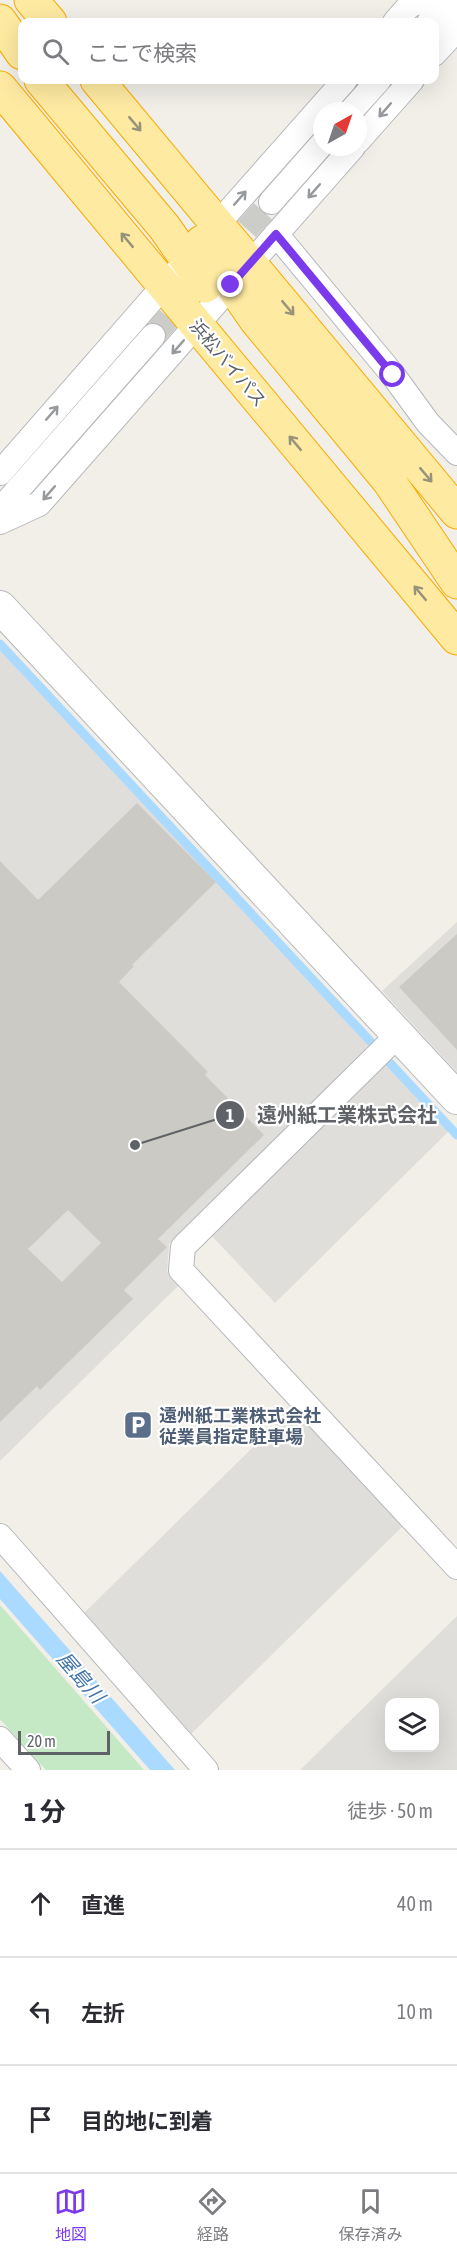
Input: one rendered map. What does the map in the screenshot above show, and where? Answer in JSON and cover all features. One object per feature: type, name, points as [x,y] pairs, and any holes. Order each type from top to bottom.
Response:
[{"type":"highway","points":[[31,0],[47,18]]},
{"type":"highway","points":[[0,21],[18,47]]},
{"type":"highway","points":[[44,84],[165,228],[202,242],[224,294],[256,320],[389,481],[457,582]]},
{"type":"highway","name":"浜松バイパス","points":[[100,84],[202,242],[224,294],[457,638]]},
{"type":"highway","name":"浜松バイパス","points":[[0,88],[164,285],[224,294],[402,446],[457,512]]},
{"type":"street","points":[[432,18],[448,0]]},
{"type":"street","points":[[443,43],[457,7]]},
{"type":"street","points":[[0,473],[341,84]]},
{"type":"street","points":[[359,102],[375,84]]},
{"type":"street","points":[[367,131],[408,84]]},
{"type":"street","points":[[271,202],[313,154]]},
{"type":"street","points":[[0,522],[39,504],[345,156]]},
{"type":"street","points":[[276,234],[393,375],[428,423],[457,453]]},
{"type":"street","points":[[0,510],[153,336]]},
{"type":"street","points":[[402,446],[428,423]]},
{"type":"street","points":[[0,607],[457,1098]]},
{"type":"street","points":[[398,1035],[183,1247],[181,1270],[457,1567]]},
{"type":"street","points":[[0,1536],[206,1770]]},
{"type":"street","points":[[0,1739],[28,1770]]},
{"type":"shaded area","points":[[0,647],[371,1046],[169,1244],[167,1272],[179,1285],[0,1461]]},
{"type":"shaded area","points":[[457,922],[457,1072],[382,991]]},
{"type":"shaded area","points":[[386,1063],[450,1130],[275,1303],[211,1235]]},
{"type":"shaded area","points":[[293,1408],[403,1526],[190,1735],[83,1614]]},
{"type":"shaded area","points":[[457,1616],[457,1770],[300,1770]]},
{"type":"green space","points":[[0,1605],[144,1770],[46,1770],[0,1719]]},
{"type":"water","name":"屋島川","points":[[0,1571],[175,1770],[150,1770],[0,1599]]},
{"type":"building","points":[[137,803],[216,882],[132,965],[134,966],[119,982],[208,1072],[205,1075],[264,1135],[158,1239],[167,1247],[124,1290],[133,1299],[40,1390],[37,1386],[0,1422],[0,861],[38,900]],"holes":[[[68,1210],[101,1243],[62,1282],[28,1249]]]},
{"type":"building","points":[[457,934],[457,1050],[399,987]]},
{"type":"waterway","points":[[0,644],[371,1042]]},
{"type":"waterway","points":[[390,1063],[457,1135]]},
{"type":"tunnel","points":[[223,256],[271,202]]},
{"type":"tunnel","points":[[153,336],[190,294]]},
{"type":"place","name":"遠州紙工業株式会社","points":[[135,1145]]},
{"type":"place","name":"遠州紙工業株式会社 従業員指定駐車場","points":[[138,1425]]},
{"type":"route","points":[[231,285],[276,234],[393,375]]}]
